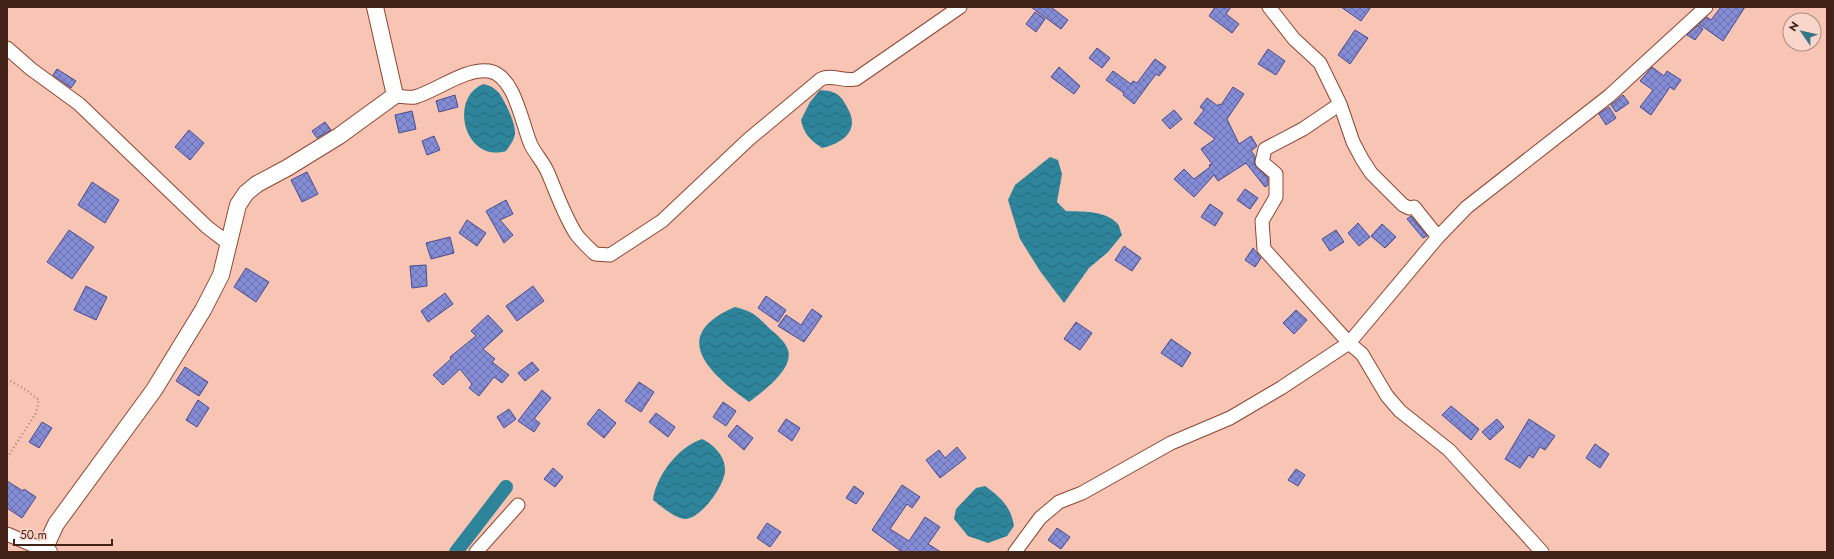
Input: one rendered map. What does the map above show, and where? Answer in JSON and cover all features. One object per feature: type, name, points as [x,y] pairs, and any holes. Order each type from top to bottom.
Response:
[{"type":"street","points":[[375,7],[394,96]]},
{"type":"street","points":[[7,534],[47,551],[56,524],[154,390],[199,316],[221,274],[238,205],[246,193],[256,184],[287,168],[339,136],[394,96],[413,97],[465,75],[489,71],[498,74],[505,82],[518,106],[531,144],[548,172],[557,196],[576,235],[595,254],[610,255],[662,221],[749,139],[821,79],[826,77],[850,80],[856,79],[960,7]]},
{"type":"street","points":[[1269,7],[1294,39],[1320,63],[1340,104],[1353,142],[1372,173],[1402,205],[1409,208],[1414,207],[1438,237]]},
{"type":"street","points":[[1015,552],[1040,518],[1059,502],[1082,494],[1171,443],[1230,418],[1281,388],[1349,343],[1438,237],[1467,207],[1609,96],[1706,7]]},
{"type":"street","points":[[7,48],[31,69],[78,104],[206,227],[228,243]]},
{"type":"street","points":[[1340,104],[1303,129],[1265,149],[1262,162],[1276,174],[1276,197],[1262,221],[1264,250],[1349,343],[1362,354],[1387,396],[1400,411],[1449,450],[1542,552]]},
{"type":"street","points":[[476,552],[518,505]]},
{"type":"path","points":[[7,379],[26,390],[39,400],[36,413],[7,458]]},
{"type":"water","points":[[483,84],[492,87],[499,93],[512,119],[515,134],[513,141],[506,151],[492,152],[480,148],[471,139],[466,128],[464,115],[466,102],[472,92]]},
{"type":"water","points":[[820,90],[833,92],[842,99],[851,115],[852,122],[851,129],[843,139],[830,146],[822,148],[808,136],[801,120],[810,102]]},
{"type":"water","points":[[1050,157],[1058,160],[1062,174],[1057,202],[1066,211],[1093,212],[1112,219],[1118,224],[1122,235],[1108,252],[1089,268],[1064,303],[1040,271],[1020,239],[1008,200],[1015,185]]},
{"type":"water","points":[[735,307],[751,312],[758,317],[780,338],[788,350],[789,357],[782,372],[769,386],[749,402],[734,391],[710,367],[702,355],[699,342],[703,330],[714,318]]},
{"type":"water","points":[[702,439],[714,447],[721,455],[725,469],[724,475],[717,491],[705,507],[698,513],[685,519],[676,516],[653,500],[663,472],[677,455],[693,443]]},
{"type":"water","points":[[985,486],[1007,507],[1013,519],[1014,526],[1007,536],[988,543],[968,536],[954,519],[956,509],[976,488]]},
{"type":"building","points":[[1031,7],[1051,7],[1068,20],[1061,29]]},
{"type":"building","points":[[1215,7],[1231,7],[1226,14],[1239,24],[1232,33],[1209,16]]},
{"type":"building","points":[[1341,7],[1371,7],[1361,21]]},
{"type":"building","points":[[1721,7],[1745,7],[1723,41],[1699,24],[1707,17],[1711,20]]},
{"type":"building","points":[[1035,12],[1045,19],[1036,32],[1026,24]]},
{"type":"building","points":[[1698,25],[1703,29],[1695,40],[1687,35]]},
{"type":"building","points":[[1355,30],[1368,38],[1350,64],[1338,55]]},
{"type":"building","points":[[1097,48],[1110,58],[1102,68],[1089,58]]},
{"type":"building","points":[[1268,49],[1285,61],[1276,75],[1258,64]]},
{"type":"building","points":[[1155,59],[1166,67],[1159,76],[1156,74],[1134,104],[1123,95],[1124,93],[1106,80],[1113,71],[1131,84],[1133,81],[1137,83]]},
{"type":"building","points":[[1059,67],[1080,86],[1074,94],[1051,77]]},
{"type":"building","points":[[1652,67],[1664,76],[1667,71],[1681,80],[1674,90],[1670,87],[1651,115],[1640,107],[1653,90],[1640,81]]},
{"type":"building","points":[[57,69],[76,81],[71,88],[53,75]]},
{"type":"building","points":[[1233,87],[1244,94],[1227,119],[1239,144],[1251,136],[1257,146],[1251,151],[1255,156],[1254,164],[1268,178],[1268,185],[1265,187],[1246,163],[1218,181],[1214,175],[1194,197],[1174,179],[1184,169],[1194,179],[1212,164],[1201,149],[1215,139],[1194,123],[1204,110],[1200,107],[1207,98],[1218,106],[1219,104],[1221,105]]},
{"type":"building","points":[[455,95],[458,107],[439,112],[436,101]]},
{"type":"building","points":[[1623,95],[1629,103],[1616,112],[1611,105]]},
{"type":"building","points":[[1609,107],[1616,118],[1606,125],[1599,114]]},
{"type":"building","points":[[1174,110],[1182,119],[1170,129],[1162,120]]},
{"type":"building","points":[[412,111],[416,129],[399,133],[395,115]]},
{"type":"building","points":[[325,122],[331,130],[317,138],[312,131]]},
{"type":"building","points":[[189,130],[204,143],[190,160],[175,147]]},
{"type":"building","points":[[434,136],[440,150],[427,155],[422,141]]},
{"type":"building","points":[[307,172],[318,194],[302,202],[291,180]]},
{"type":"building","points":[[92,182],[119,200],[105,223],[78,205]]},
{"type":"building","points":[[1245,189],[1258,198],[1250,209],[1237,200]]},
{"type":"building","points":[[506,200],[513,214],[500,220],[513,235],[504,243],[486,211]]},
{"type":"building","points":[[1210,204],[1223,213],[1215,226],[1201,217]]},
{"type":"building","points":[[1411,216],[1427,236],[1423,238],[1407,219]]},
{"type":"building","points":[[467,220],[486,233],[477,246],[459,233]]},
{"type":"building","points":[[1358,223],[1370,237],[1359,246],[1348,233]]},
{"type":"building","points":[[1382,224],[1396,237],[1385,248],[1371,236]]},
{"type":"building","points":[[69,230],[94,247],[72,279],[47,262]]},
{"type":"building","points":[[1336,230],[1344,242],[1330,251],[1322,239]]},
{"type":"building","points":[[450,237],[454,253],[431,259],[426,243]]},
{"type":"building","points":[[1124,246],[1141,258],[1132,271],[1115,260]]},
{"type":"building","points":[[1253,248],[1261,258],[1255,267],[1245,260]]},
{"type":"building","points":[[426,265],[427,286],[412,288],[410,266]]},
{"type":"building","points":[[246,268],[269,282],[256,302],[234,287]]},
{"type":"building","points":[[86,286],[107,297],[96,320],[74,310]]},
{"type":"building","points":[[533,286],[544,301],[517,321],[506,306]]},
{"type":"building","points":[[445,293],[453,304],[428,322],[421,311]]},
{"type":"building","points":[[766,296],[786,310],[778,322],[758,308]]},
{"type":"building","points":[[812,309],[822,316],[804,342],[778,326],[786,315],[801,325]]},
{"type":"building","points":[[1296,310],[1307,320],[1294,334],[1283,323]]},
{"type":"building","points":[[488,315],[503,331],[483,349],[495,359],[492,362],[509,375],[502,383],[494,377],[479,396],[469,388],[472,384],[460,369],[443,385],[433,375],[451,359],[450,357],[476,336],[471,331]]},
{"type":"building","points":[[1076,322],[1092,333],[1080,350],[1064,339]]},
{"type":"building","points":[[1171,339],[1191,353],[1182,367],[1161,353]]},
{"type":"building","points":[[532,362],[539,370],[525,381],[518,373]]},
{"type":"building","points":[[185,367],[208,382],[199,396],[176,381]]},
{"type":"building","points":[[639,382],[654,392],[641,412],[625,401]]},
{"type":"building","points":[[542,390],[551,398],[534,419],[540,423],[534,432],[518,421]]},
{"type":"building","points":[[198,400],[209,408],[197,427],[186,420]]},
{"type":"building","points":[[723,402],[736,411],[726,426],[713,417]]},
{"type":"building","points":[[1451,406],[1479,429],[1471,440],[1442,415]]},
{"type":"building","points":[[509,409],[516,419],[504,428],[497,417]]},
{"type":"building","points":[[599,409],[616,423],[604,438],[587,424]]},
{"type":"building","points":[[656,413],[675,427],[668,437],[649,422]]},
{"type":"building","points":[[786,419],[800,428],[792,441],[778,431]]},
{"type":"building","points":[[1497,419],[1504,427],[1490,440],[1482,432]]},
{"type":"building","points":[[1529,419],[1555,436],[1545,450],[1540,447],[1533,458],[1529,455],[1520,468],[1505,459]]},
{"type":"building","points":[[42,422],[52,428],[39,448],[29,442]]},
{"type":"building","points":[[737,425],[753,438],[744,450],[728,436]]},
{"type":"building","points":[[1595,444],[1609,454],[1600,468],[1586,458]]},
{"type":"building","points":[[957,447],[966,458],[940,478],[926,460],[939,450],[945,458]]},
{"type":"building","points":[[553,468],[563,477],[555,487],[544,479]]},
{"type":"building","points":[[1296,469],[1305,475],[1298,486],[1288,480]]},
{"type":"building","points":[[7,481],[23,491],[24,489],[36,497],[22,518],[7,508]]},
{"type":"building","points":[[902,485],[920,497],[912,508],[907,504],[890,529],[909,541],[925,517],[940,527],[928,544],[941,552],[902,552],[872,530]]},
{"type":"building","points":[[854,486],[864,493],[856,504],[846,498]]},
{"type":"building","points":[[767,523],[781,532],[770,547],[757,538]]},
{"type":"building","points":[[1057,528],[1070,537],[1061,549],[1048,540]]},
{"type":"waterway","points":[[456,552],[506,487]]}]
